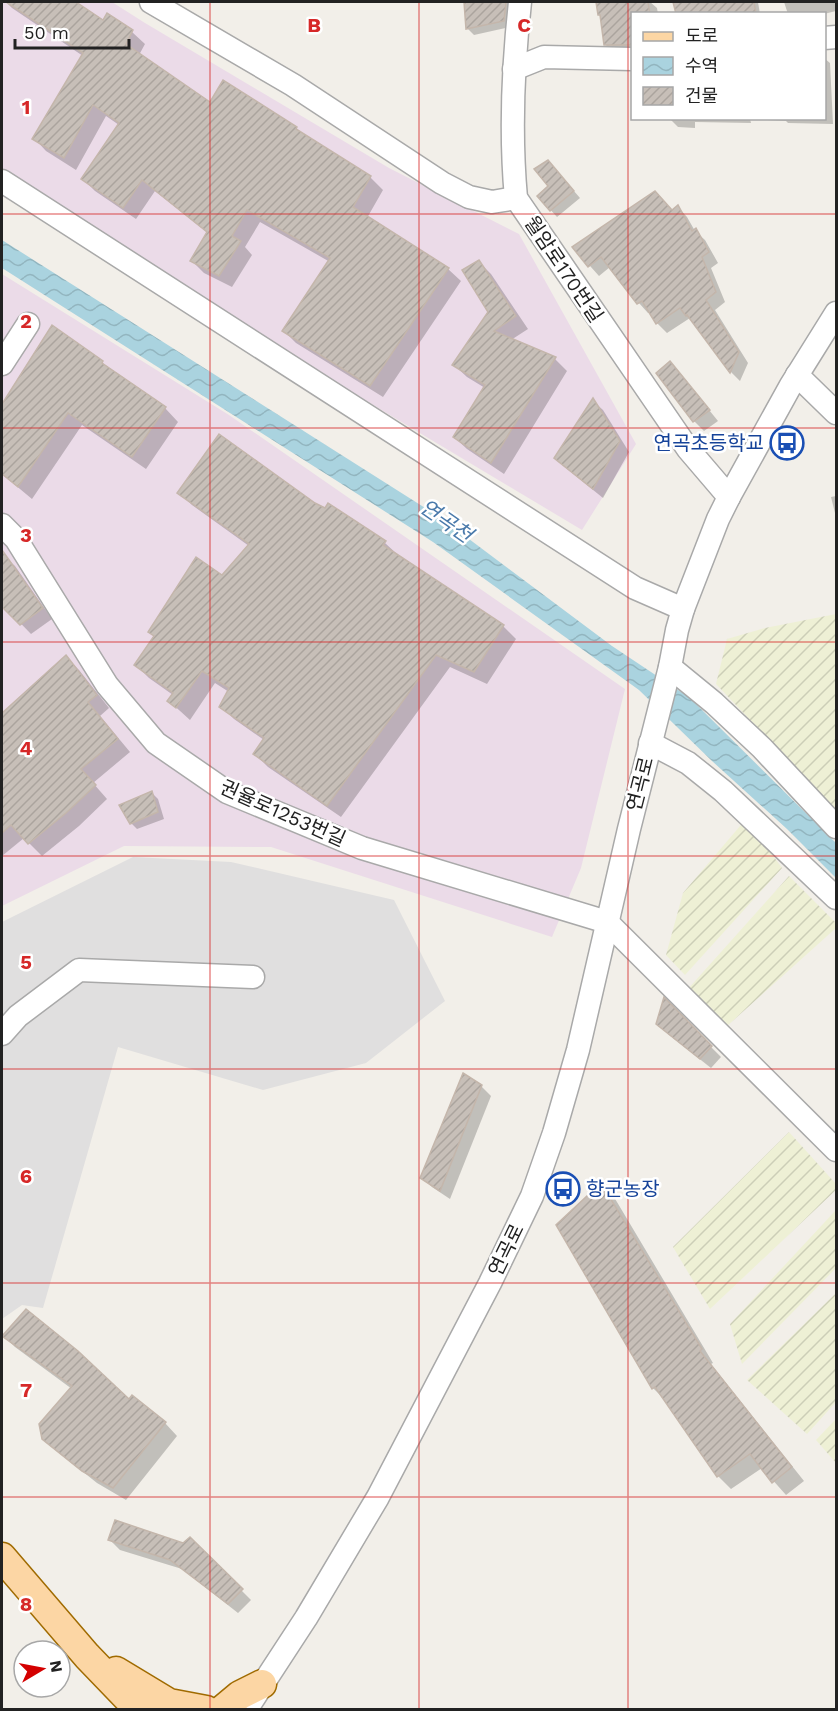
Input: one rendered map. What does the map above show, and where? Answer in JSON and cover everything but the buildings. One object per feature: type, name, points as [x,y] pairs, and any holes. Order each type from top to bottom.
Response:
[{"type":"main road","points":[[2,1557],[87,1656],[139,1710]]},
{"type":"main road","points":[[87,1656],[126,1676],[168,1703],[206,1710]]},
{"type":"main road","points":[[222,1710],[240,1695],[259,1697]]},
{"type":"street","points":[[151,2],[293,86],[442,183],[469,197],[492,202],[516,198]]},
{"type":"street","name":"월암로170번길","points":[[520,2],[514,51],[513,166],[516,198],[688,449],[729,497]]},
{"type":"street","points":[[514,69],[544,57],[631,59]]},
{"type":"street","points":[[2,181],[635,588],[684,609]]},
{"type":"street","points":[[837,313],[797,375],[718,519],[677,630],[670,667],[714,703],[762,748],[837,827]]},
{"type":"street","points":[[2,364],[28,324]]},
{"type":"street","points":[[797,375],[837,413]]},
{"type":"street","name":"권율로1253번길","points":[[2,525],[16,539],[107,686],[156,743],[227,792],[362,848],[607,922]]},
{"type":"street","name":"연곡로","points":[[246,1710],[259,1697],[378,1497],[490,1283],[532,1196],[554,1133],[578,1050],[670,667]]},
{"type":"street","points":[[650,743],[688,763],[723,791],[837,898]]},
{"type":"street","points":[[607,922],[837,1150]]},
{"type":"street","points":[[2,1034],[18,1016],[79,970],[253,977]]},
{"type":"shaded area","points":[[2,2],[112,2],[389,168],[519,234],[636,444],[582,530],[323,375],[2,196]]},
{"type":"shaded area","points":[[2,274],[229,415],[625,689],[581,868],[552,937],[271,847],[124,846],[2,906]]},
{"type":"shaded area","points":[[133,857],[231,862],[394,900],[445,1001],[366,1063],[263,1090],[118,1047],[43,1308],[22,1305],[2,1319],[2,922]]},
{"type":"green space","points":[[836,614],[836,810],[716,684],[727,639],[765,628]]},
{"type":"green space","points":[[746,819],[782,868],[685,975],[666,955],[683,893]]},
{"type":"green space","points":[[789,876],[836,923],[836,928],[727,1026],[687,990]]},
{"type":"green space","points":[[789,1132],[836,1184],[836,1190],[710,1309],[673,1247]]},
{"type":"green space","points":[[836,1210],[836,1268],[742,1364],[730,1324]]},
{"type":"green space","points":[[836,1293],[836,1402],[807,1434],[747,1380]]},
{"type":"green space","points":[[836,1419],[836,1463],[816,1440]]},
{"type":"water","points":[[2,240],[441,518],[612,646],[690,698],[836,843],[836,878],[639,690],[433,542],[2,268]]},
{"type":"place","name":"연곡초등학교","points":[[787,443]]},
{"type":"place","name":"향군농장","points":[[563,1189]]},
{"type":"water label","name":"연곡천","points":[[446,521]]}]
